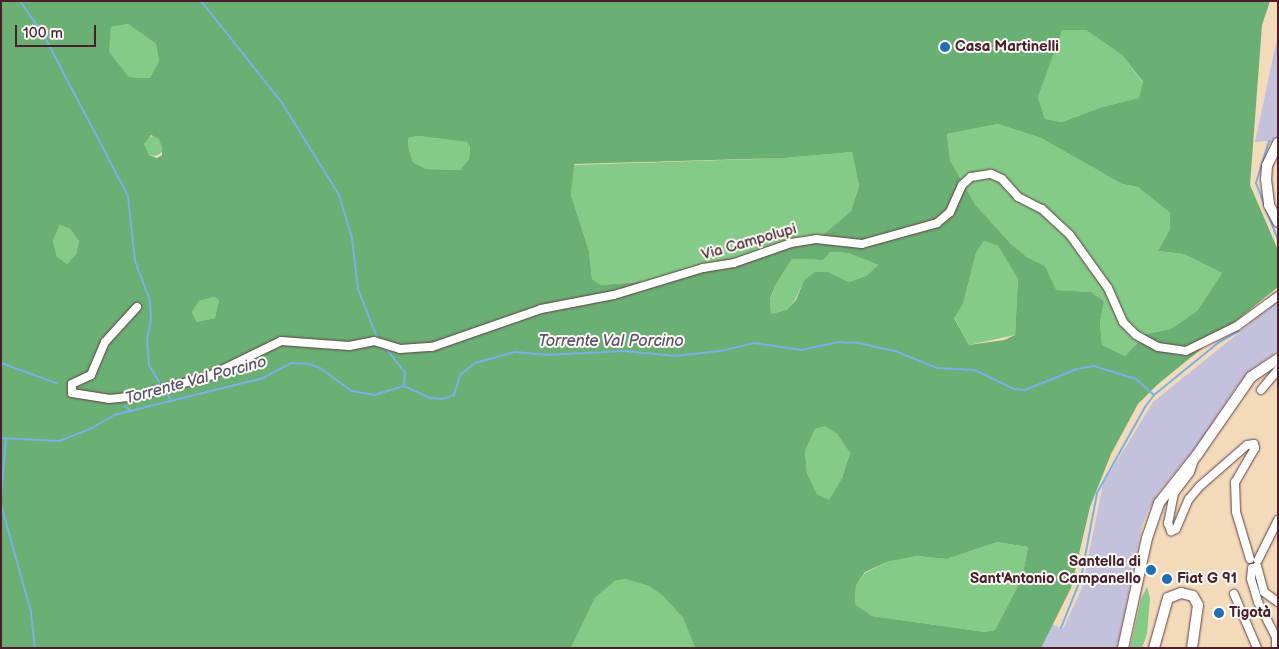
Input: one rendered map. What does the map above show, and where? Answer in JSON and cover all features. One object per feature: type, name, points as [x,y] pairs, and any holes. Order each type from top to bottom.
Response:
[{"type":"main road","points":[[1278,142],[1267,166],[1266,186],[1269,205],[1278,222]]},
{"type":"main road","points":[[1123,648],[1155,513],[1251,377],[1278,359]]},
{"type":"main road","points":[[1154,648],[1168,598],[1181,593],[1193,596],[1198,605],[1192,648]]},
{"type":"street","name":"Via Campolupi","points":[[137,307],[105,342],[94,372],[85,380],[72,384],[70,389],[79,395],[127,398],[209,376],[281,341],[349,346],[374,341],[400,349],[432,348],[541,309],[622,293],[703,268],[734,263],[805,240],[850,244],[877,240],[944,220],[962,185],[972,177],[982,174],[1002,179],[1018,197],[1042,209],[1070,235],[1108,288],[1123,322],[1136,335],[1158,348],[1186,351],[1237,326],[1278,296]]},
{"type":"street","points":[[1261,390],[1278,370]]},
{"type":"street","points":[[1193,460],[1190,472],[1174,493],[1168,523],[1171,531],[1176,530],[1193,494],[1220,467],[1251,443],[1255,448],[1236,476],[1234,502],[1264,592],[1278,602]]},
{"type":"street","points":[[1276,648],[1276,637],[1258,602],[1251,579],[1254,563],[1278,520]]},
{"type":"street","points":[[1234,594],[1257,648]]},
{"type":"shaded area","points":[[1278,34],[1278,136],[1272,145],[1268,141],[1255,142]]},
{"type":"shaded area","points":[[1278,301],[1278,351],[1253,368],[1235,389],[1198,444],[1160,491],[1148,511],[1142,527],[1117,648],[1041,648],[1052,624],[1063,629],[1082,588],[1103,484],[1153,402]]},
{"type":"green space","points":[[1,1],[1270,1],[1262,25],[1250,185],[1278,250],[1278,287],[1158,384],[1138,404],[1111,454],[1090,507],[1071,588],[1041,648],[695,648],[683,618],[663,596],[649,586],[625,579],[615,581],[595,598],[571,648],[1,648]],"holes":[[[128,24],[156,44],[159,61],[150,78],[129,77],[109,52],[111,27]],[[1062,30],[1086,30],[1122,55],[1143,82],[1139,98],[1102,107],[1062,122],[1045,119],[1038,97]],[[998,124],[1041,138],[1122,184],[1138,187],[1170,213],[1170,229],[1158,251],[1184,254],[1222,273],[1197,311],[1171,329],[1146,334],[1125,356],[1102,345],[1100,323],[1104,301],[1091,292],[1056,290],[1045,266],[1027,257],[1011,244],[975,204],[950,160],[947,134]],[[151,135],[159,139],[162,147],[162,155],[157,158],[149,155],[144,144]],[[418,136],[467,142],[470,146],[469,159],[460,170],[426,169],[413,162],[408,138]],[[852,152],[859,186],[851,211],[825,233],[765,256],[725,259],[676,279],[601,285],[592,279],[589,251],[571,195],[574,164],[784,158]],[[60,225],[70,229],[79,241],[76,254],[67,264],[57,257],[53,241]],[[984,241],[998,246],[1018,279],[1015,335],[1004,340],[969,345],[954,318],[963,304],[976,253]],[[830,252],[848,253],[878,265],[866,276],[849,282],[828,272],[815,272],[804,280],[796,300],[786,310],[771,314],[770,299],[775,286],[792,259],[823,260]],[[214,297],[219,300],[215,318],[197,322],[192,312],[199,301]],[[825,426],[837,434],[850,453],[842,478],[829,500],[817,494],[807,473],[805,451],[815,429]],[[997,542],[1028,547],[1022,578],[995,630],[985,632],[872,616],[855,604],[856,585],[865,572],[887,562],[917,556],[947,559]]]},
{"type":"green space","points":[[128,24],[156,44],[159,61],[151,78],[129,77],[108,52],[111,27]]},
{"type":"green space","points":[[1061,30],[1086,30],[1122,55],[1143,83],[1140,98],[1102,107],[1062,122],[1045,119],[1038,97]]},
{"type":"green space","points":[[998,124],[1041,138],[1122,184],[1138,187],[1170,213],[1170,229],[1158,251],[1184,254],[1222,273],[1197,311],[1171,329],[1146,334],[1125,356],[1102,345],[1100,323],[1104,301],[1091,292],[1055,290],[1045,266],[1027,257],[1011,244],[975,204],[950,160],[947,134]]},
{"type":"green space","points":[[154,136],[161,139],[164,146],[161,153],[154,156],[147,153],[144,146],[147,139]]},
{"type":"green space","points":[[418,136],[467,142],[470,145],[469,159],[460,170],[426,169],[413,162],[409,150],[408,138]]},
{"type":"green space","points":[[852,152],[859,186],[851,211],[825,233],[676,279],[601,285],[592,279],[589,251],[571,195],[573,165],[784,158]]},
{"type":"green space","points":[[60,225],[70,229],[79,241],[76,254],[67,264],[57,258],[53,241]]},
{"type":"green space","points":[[984,241],[998,246],[1018,279],[1015,335],[969,345],[954,317],[963,304],[976,253]]},
{"type":"green space","points":[[829,252],[848,253],[878,265],[866,276],[849,282],[828,272],[804,280],[795,300],[786,310],[771,314],[770,300],[775,286],[792,259],[823,260]]},
{"type":"green space","points":[[214,297],[219,300],[215,318],[197,322],[192,312],[199,301]]},
{"type":"green space","points":[[825,425],[837,434],[850,453],[842,478],[829,501],[817,494],[807,473],[805,451],[815,429]]},
{"type":"green space","points":[[997,542],[1028,547],[1022,578],[995,630],[985,632],[872,616],[855,604],[856,585],[865,573],[887,562],[917,556],[947,559]]},
{"type":"green space","points":[[625,579],[649,586],[663,596],[683,618],[695,648],[571,648],[595,598],[615,581]]},
{"type":"green space","points":[[1147,587],[1150,598],[1147,634],[1142,648],[1130,648],[1141,599]]},
{"type":"waterway","points":[[20,1],[42,32],[128,196],[135,261],[150,301],[151,319],[147,340],[149,365],[163,388]]},
{"type":"waterway","points":[[201,1],[282,103],[339,195],[352,238],[358,289],[378,340]]},
{"type":"waterway","points":[[1269,141],[1256,183],[1278,240]]},
{"type":"waterway","points":[[1061,628],[1081,578],[1097,493],[1145,407],[1154,395],[1218,343],[1239,331]]},
{"type":"waterway","name":"Torrente Val Porcino","points":[[1,438],[59,441],[90,429],[114,415],[263,378],[291,363],[310,364],[320,368],[352,391],[374,395],[404,386],[430,398],[442,399],[454,395],[460,375],[475,363],[515,352],[547,355],[624,351],[675,356],[720,351],[754,343],[801,350],[840,342],[859,343],[895,351],[937,368],[975,370],[1014,389],[1025,390],[1077,369],[1094,366],[1136,379],[1154,395]]},
{"type":"waterway","points":[[385,347],[405,373],[404,385]]},
{"type":"waterway","points":[[1,363],[56,383]]},
{"type":"waterway","points":[[166,392],[171,400]]},
{"type":"waterway","name":"Torrente Val Porcino","points":[[125,406],[131,411]]},
{"type":"waterway","points":[[1,498],[6,439]]},
{"type":"waterway","points":[[1,505],[31,612],[35,648]]},
{"type":"place","name":"Casa Martinelli","points":[[945,47]]},
{"type":"place","name":"Santella di Sant'Antonio Campanello","points":[[1151,570]]},
{"type":"place","name":"Fiat G 91","points":[[1167,579]]},
{"type":"place","name":"Tigotà","points":[[1219,613]]}]
